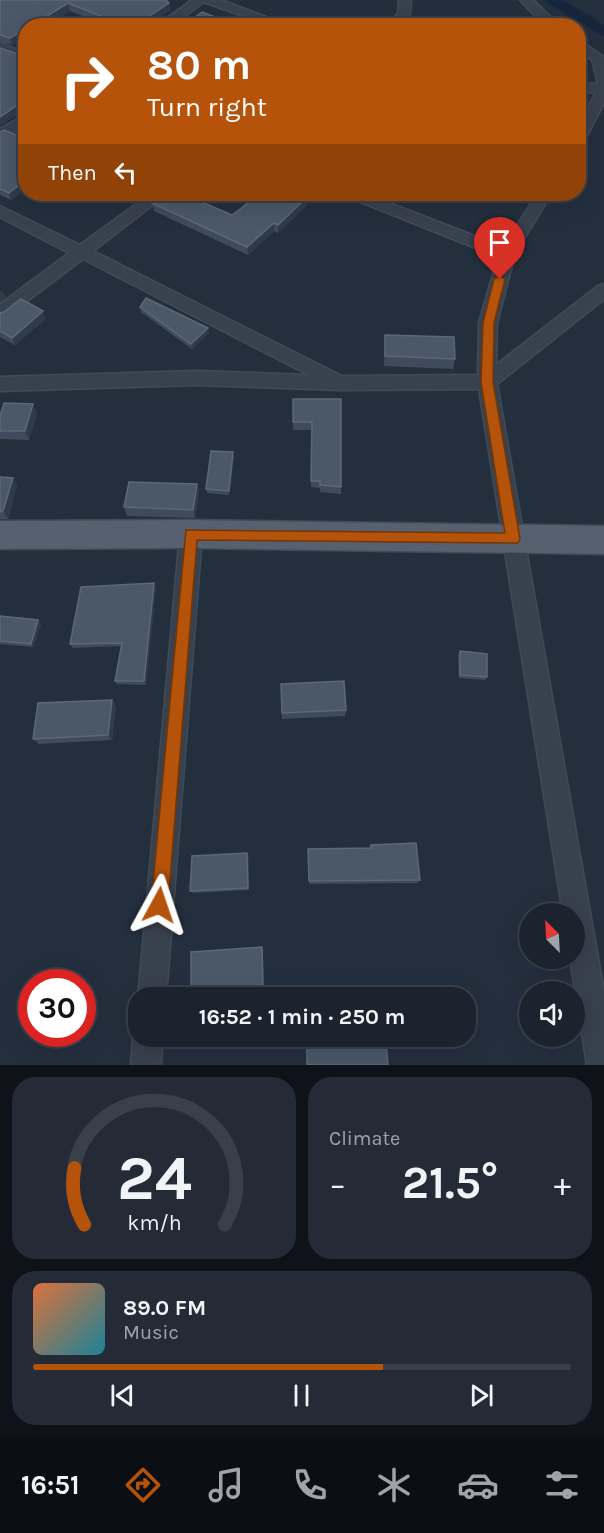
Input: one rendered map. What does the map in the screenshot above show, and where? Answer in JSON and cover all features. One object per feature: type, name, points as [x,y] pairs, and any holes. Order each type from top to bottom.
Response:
[{"type":"main road","points":[[0,535],[191,534],[604,540]]},
{"type":"street","points":[[174,18],[200,0]]},
{"type":"street","points":[[209,0],[261,18]]},
{"type":"street","points":[[400,18],[404,14],[405,0]]},
{"type":"street","points":[[526,0],[544,18]]},
{"type":"street","points":[[0,47],[18,54]]},
{"type":"street","points":[[586,49],[598,58],[604,81]]},
{"type":"street","points":[[586,89],[604,88],[586,124]]},
{"type":"street","points":[[0,135],[18,123]]},
{"type":"street","points":[[0,313],[150,201]]},
{"type":"street","points":[[371,201],[507,254]]},
{"type":"street","points":[[540,201],[507,254],[488,323],[487,382],[602,1065]]},
{"type":"street","points":[[0,211],[341,383]]},
{"type":"street","points":[[0,384],[196,378],[341,383],[487,382],[604,290]]},
{"type":"street","points":[[153,987],[191,534]]},
{"type":"street","points":[[146,1065],[147,1047]]},
{"type":"building","points":[[0,0],[166,0],[169,3],[147,18],[106,18],[68,3],[44,18],[18,18],[18,34],[10,38],[0,35]]},
{"type":"building","points":[[202,12],[217,18],[194,18]]},
{"type":"building","points":[[0,48],[18,54],[18,105],[0,117]]},
{"type":"building","points":[[4,130],[18,136],[18,186],[9,193],[0,189],[0,132]]},
{"type":"building","points":[[155,201],[199,201],[232,215],[251,201],[303,201],[278,225],[274,223],[247,247],[152,203]]},
{"type":"building","points":[[146,298],[208,328],[191,344],[140,307]]},
{"type":"building","points":[[21,299],[43,311],[12,338],[0,331],[0,313]]},
{"type":"building","points":[[385,335],[454,337],[455,359],[385,356]]},
{"type":"building","points":[[293,399],[341,399],[341,487],[320,485],[320,481],[311,481],[312,422],[293,422]]},
{"type":"building","points":[[4,403],[33,404],[25,431],[0,431],[0,416]]},
{"type":"building","points":[[211,451],[233,452],[229,491],[206,489]]},
{"type":"building","points":[[0,477],[13,478],[3,511],[0,512]]},
{"type":"building","points":[[129,482],[197,484],[193,510],[124,507]]},
{"type":"building","points":[[154,583],[144,681],[115,681],[122,643],[70,644],[81,587]]},
{"type":"building","points":[[0,616],[38,620],[31,644],[0,641]]},
{"type":"building","points":[[460,651],[487,654],[487,677],[460,675]]},
{"type":"building","points":[[344,681],[346,710],[282,713],[281,684]]},
{"type":"building","points":[[112,700],[108,735],[33,739],[38,703]]},
{"type":"building","points":[[416,843],[420,880],[309,881],[308,849],[371,848],[371,845]]},
{"type":"building","points":[[247,853],[248,888],[190,891],[192,856]]},
{"type":"building","points":[[262,947],[263,985],[191,987],[191,952]]},
{"type":"building","points":[[307,1047],[386,1047],[388,1065],[307,1065]]},
{"type":"waterway","points":[[551,0],[581,18]]},
{"type":"waterway","points":[[586,21],[604,32]]},
{"type":"route","points":[[159,905],[191,534],[513,539],[487,382],[488,323],[500,279]]}]
